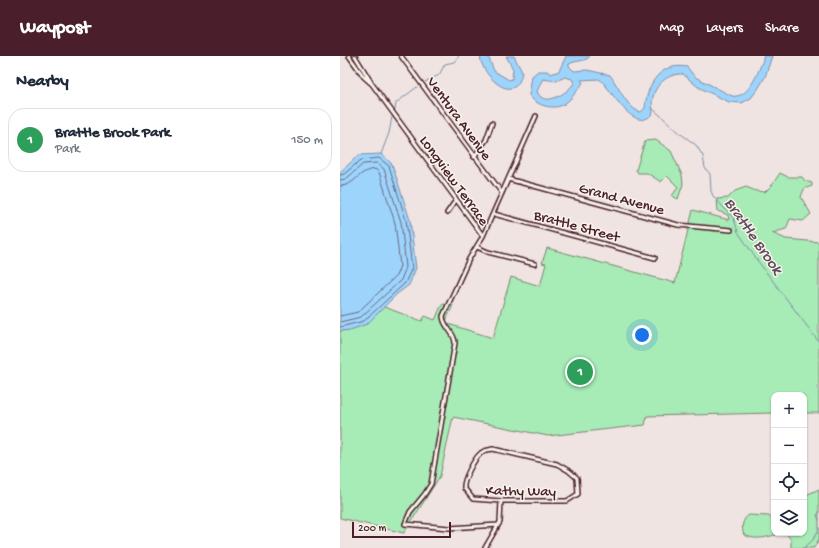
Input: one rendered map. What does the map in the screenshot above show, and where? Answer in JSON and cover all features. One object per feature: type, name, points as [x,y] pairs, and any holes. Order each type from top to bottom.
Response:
[{"type":"street","name":"Longview Terrace","points":[[349,56],[364,78],[372,84]]},
{"type":"street","name":"Longview Terrace","points":[[354,56],[368,75],[372,84],[483,236],[469,259],[443,317],[445,324],[453,335],[455,343],[431,484],[410,512],[405,524],[449,528],[498,525]]},
{"type":"street","name":"Ventura Avenue","points":[[401,56],[502,193]]},
{"type":"street","points":[[483,236],[536,116]]},
{"type":"street","points":[[474,157],[486,140],[492,123]]},
{"type":"street","name":"Grand Avenue","points":[[508,180],[678,225],[731,230]]},
{"type":"street","points":[[447,212],[456,200]]},
{"type":"street","name":"Brattle Street","points":[[494,214],[655,258]]},
{"type":"street","points":[[477,247],[488,252],[535,264]]},
{"type":"street","name":"Kathy Way","points":[[494,449],[557,464],[575,475],[579,482],[578,494],[567,501],[501,501],[473,499],[464,488],[465,478],[480,453],[486,450],[494,449]]},
{"type":"street","points":[[484,548],[498,525],[501,501]]},
{"type":"green space","points":[[656,140],[671,151],[682,175],[683,184],[678,199],[672,196],[678,187],[667,176],[661,182],[647,173],[638,173],[636,170],[645,141]]},
{"type":"green space","points":[[780,173],[788,177],[802,177],[805,181],[812,183],[812,186],[804,189],[801,197],[811,214],[803,221],[790,219],[786,229],[772,233],[786,239],[819,242],[819,413],[807,413],[807,392],[771,392],[771,413],[647,416],[645,425],[548,436],[453,417],[440,476],[404,533],[340,518],[340,331],[353,329],[365,324],[384,307],[422,321],[425,316],[435,320],[442,304],[453,305],[445,323],[493,338],[511,277],[540,286],[546,264],[542,263],[547,248],[675,283],[693,210],[729,220],[728,215],[718,211],[717,199],[728,198],[735,191],[746,187],[756,191],[765,192]]},
{"type":"green space","points":[[819,489],[819,539],[814,548],[791,548],[791,540],[788,536],[807,536],[807,495]]},
{"type":"green space","points":[[749,515],[769,516],[771,518],[772,536],[756,538],[744,535],[743,524]]},
{"type":"water","points":[[480,56],[488,56],[494,71],[509,80],[512,79],[513,69],[506,56],[514,56],[522,72],[519,82],[514,87],[507,88],[500,85],[487,73]]},
{"type":"water","points":[[566,56],[590,56],[586,59],[569,64],[569,66],[574,71],[587,70],[610,75],[627,102],[636,110],[641,112],[645,108],[646,99],[652,83],[662,71],[669,68],[678,66],[687,67],[695,77],[732,96],[738,96],[752,84],[763,60],[763,56],[772,56],[765,77],[758,89],[751,98],[742,103],[729,102],[698,87],[683,74],[678,74],[664,80],[657,87],[652,99],[653,113],[646,119],[638,119],[631,115],[623,108],[599,79],[581,80],[583,83],[571,98],[567,102],[557,107],[541,105],[532,99],[529,95],[532,76],[538,71],[547,71],[551,74],[559,71]],"holes":[[[565,77],[572,79],[574,83],[571,87],[556,98],[544,99],[537,91],[543,79],[556,81]]]},
{"type":"water","points":[[381,154],[392,164],[410,220],[416,268],[409,285],[397,294],[367,324],[350,330],[340,331],[340,172],[359,155]]},
{"type":"waterway","points":[[425,82],[439,75],[445,64],[454,62],[459,56]]},
{"type":"waterway","points":[[395,110],[396,103],[417,87]]},
{"type":"waterway","name":"Brattle Brook","points":[[652,108],[681,134],[696,145],[703,156],[705,168],[710,174],[711,191],[713,196],[734,219],[738,232],[757,260],[819,342]]},
{"type":"waterway","points":[[381,154],[389,133],[392,117]]},
{"type":"waterway","points":[[819,513],[817,515],[819,520]]},
{"type":"waterway","points":[[804,548],[813,540],[819,529]]},
{"type":"place","name":"Brattle Brook Park","points":[[580,372]]}]
